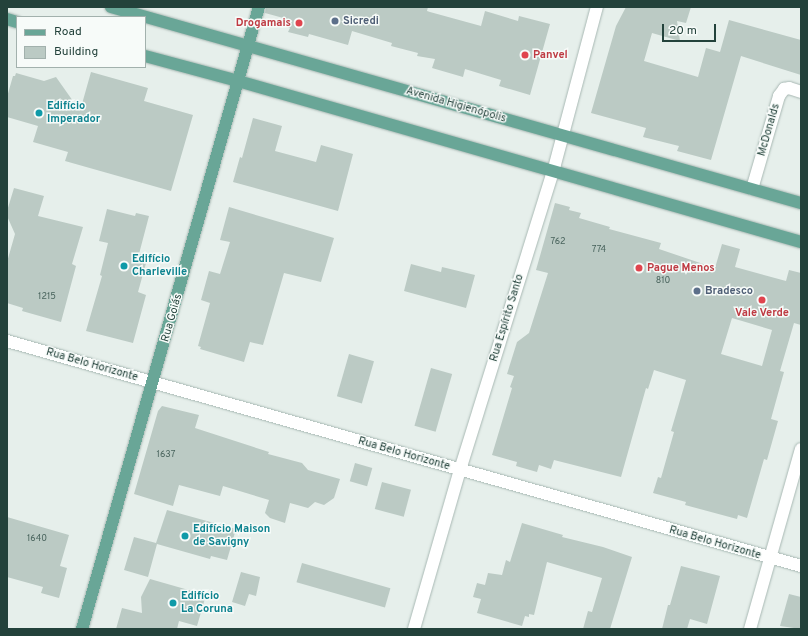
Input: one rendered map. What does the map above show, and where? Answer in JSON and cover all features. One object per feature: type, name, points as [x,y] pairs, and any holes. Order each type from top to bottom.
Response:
[{"type":"main road","name":"Avenida Higienópolis","points":[[111,7],[142,16]]},
{"type":"main road","name":"Rua Goiás","points":[[82,629],[154,383],[259,7]]},
{"type":"main road","name":"Avenida Higienópolis","points":[[146,17],[801,203]]},
{"type":"main road","points":[[146,56],[238,81],[801,242]]},
{"type":"street","name":"Rua Espírito Santo","points":[[414,629],[460,470],[553,172],[597,7]]},
{"type":"street","name":"McDonalds","points":[[752,189],[779,96],[784,89],[789,88],[801,92]]},
{"type":"street","name":"Rua Belo Horizonte","points":[[7,341],[801,566]]},
{"type":"street","points":[[750,629],[801,449]]},
{"type":"building","points":[[266,7],[428,7],[427,11],[481,26],[485,11],[518,21],[519,16],[550,24],[530,95],[499,86],[501,80],[465,69],[463,77],[432,68],[435,59],[417,56],[418,53],[391,46],[392,43],[352,31],[348,45],[309,34],[308,37],[288,32],[290,28],[285,26],[287,19],[265,13]]},
{"type":"building","points":[[626,7],[691,7],[686,23],[677,21],[680,41],[652,33],[644,61],[698,77],[706,48],[720,52],[729,20],[801,40],[801,75],[741,56],[711,160],[677,151],[679,146],[643,137],[646,128],[591,113],[616,26]]},
{"type":"building","points":[[91,72],[148,88],[144,101],[193,115],[171,191],[65,161],[68,152],[33,142],[38,126],[7,117],[7,97],[13,76],[15,76],[16,73],[44,81],[56,77],[80,111]]},
{"type":"building","points":[[253,118],[282,126],[275,151],[316,162],[321,145],[353,154],[338,211],[233,182],[240,157],[242,158]]},
{"type":"building","points":[[14,188],[44,196],[38,216],[83,227],[72,264],[76,266],[61,322],[22,311],[23,308],[7,303],[7,262],[15,234],[7,216],[7,211]]},
{"type":"building","points":[[555,203],[570,207],[569,210],[581,213],[579,218],[610,227],[609,229],[661,243],[659,249],[715,268],[722,244],[740,249],[735,267],[786,281],[789,270],[801,273],[801,325],[794,323],[780,371],[784,372],[771,419],[778,421],[767,460],[764,459],[747,518],[738,515],[737,519],[685,505],[686,502],[653,493],[658,477],[661,478],[674,432],[671,431],[686,380],[654,370],[648,389],[646,388],[621,477],[554,460],[551,469],[539,465],[537,472],[516,466],[517,462],[492,455],[512,388],[510,387],[514,376],[507,374],[517,342],[529,333],[548,273],[536,270]],"holes":[[[732,318],[772,330],[762,366],[721,354]]]},
{"type":"building","points":[[229,207],[334,238],[321,282],[284,273],[263,345],[250,342],[244,362],[200,349],[201,347],[198,346],[210,303],[201,300],[209,271],[220,274],[230,242],[220,240]]},
{"type":"building","points":[[107,209],[135,216],[136,213],[149,216],[139,254],[148,256],[138,292],[146,295],[133,343],[86,331],[102,276],[100,275],[108,243],[99,241]]},
{"type":"building","points":[[411,264],[441,272],[442,267],[475,275],[466,308],[404,291]]},
{"type":"building","points":[[349,354],[374,361],[362,403],[337,396]]},
{"type":"building","points":[[431,368],[452,374],[436,432],[414,426]]},
{"type":"building","points":[[162,406],[199,415],[195,428],[269,452],[268,454],[302,463],[308,470],[340,479],[334,498],[324,505],[315,502],[308,508],[290,503],[285,523],[270,518],[265,513],[269,500],[223,486],[220,496],[179,485],[173,506],[134,494],[158,411]]},
{"type":"building","points":[[355,463],[372,468],[367,486],[350,481]]},
{"type":"building","points":[[382,482],[411,490],[404,517],[375,509]]},
{"type":"building","name":"Edifício Maison de Savigny","points":[[167,510],[236,529],[227,560],[211,556],[210,559],[157,544],[148,577],[124,570],[134,537],[156,543]]},
{"type":"building","points":[[7,517],[69,535],[60,566],[67,568],[59,598],[41,593],[43,587],[7,577]]},
{"type":"building","points":[[522,523],[563,535],[562,537],[603,547],[632,557],[610,629],[583,629],[588,611],[592,612],[602,578],[547,562],[534,615],[529,614],[529,617],[525,616],[522,626],[477,613],[481,599],[473,597],[477,583],[485,585],[488,573],[502,575],[506,560],[510,562]]},
{"type":"building","points":[[302,563],[390,588],[385,608],[296,582]]},
{"type":"building","points":[[681,566],[720,576],[707,624],[690,619],[687,629],[662,629],[668,605],[670,605]]},
{"type":"building","points":[[241,572],[260,577],[256,596],[249,594],[245,606],[232,602]]},
{"type":"building","points":[[150,579],[206,595],[197,626],[179,621],[177,629],[116,629],[122,608],[142,613],[141,597]]},
{"type":"building","points":[[789,594],[801,597],[801,629],[780,626]]},
{"type":"place","name":"Sicredi","points":[[335,21]]},
{"type":"place","name":"Drogamais","points":[[299,23]]},
{"type":"place","name":"Panvel","points":[[525,55]]},
{"type":"place","name":"Edifício Imperador","points":[[39,113]]},
{"type":"place","name":"Edifício Charleville","points":[[124,266]]},
{"type":"place","name":"Pague Menos","points":[[639,268]]},
{"type":"place","name":"Bradesco","points":[[697,291]]},
{"type":"place","name":"Vale Verde","points":[[762,300]]},
{"type":"place","name":"Edifício Maison de Savigny","points":[[185,536]]},
{"type":"place","name":"Edifício La Coruna","points":[[173,603]]}]
